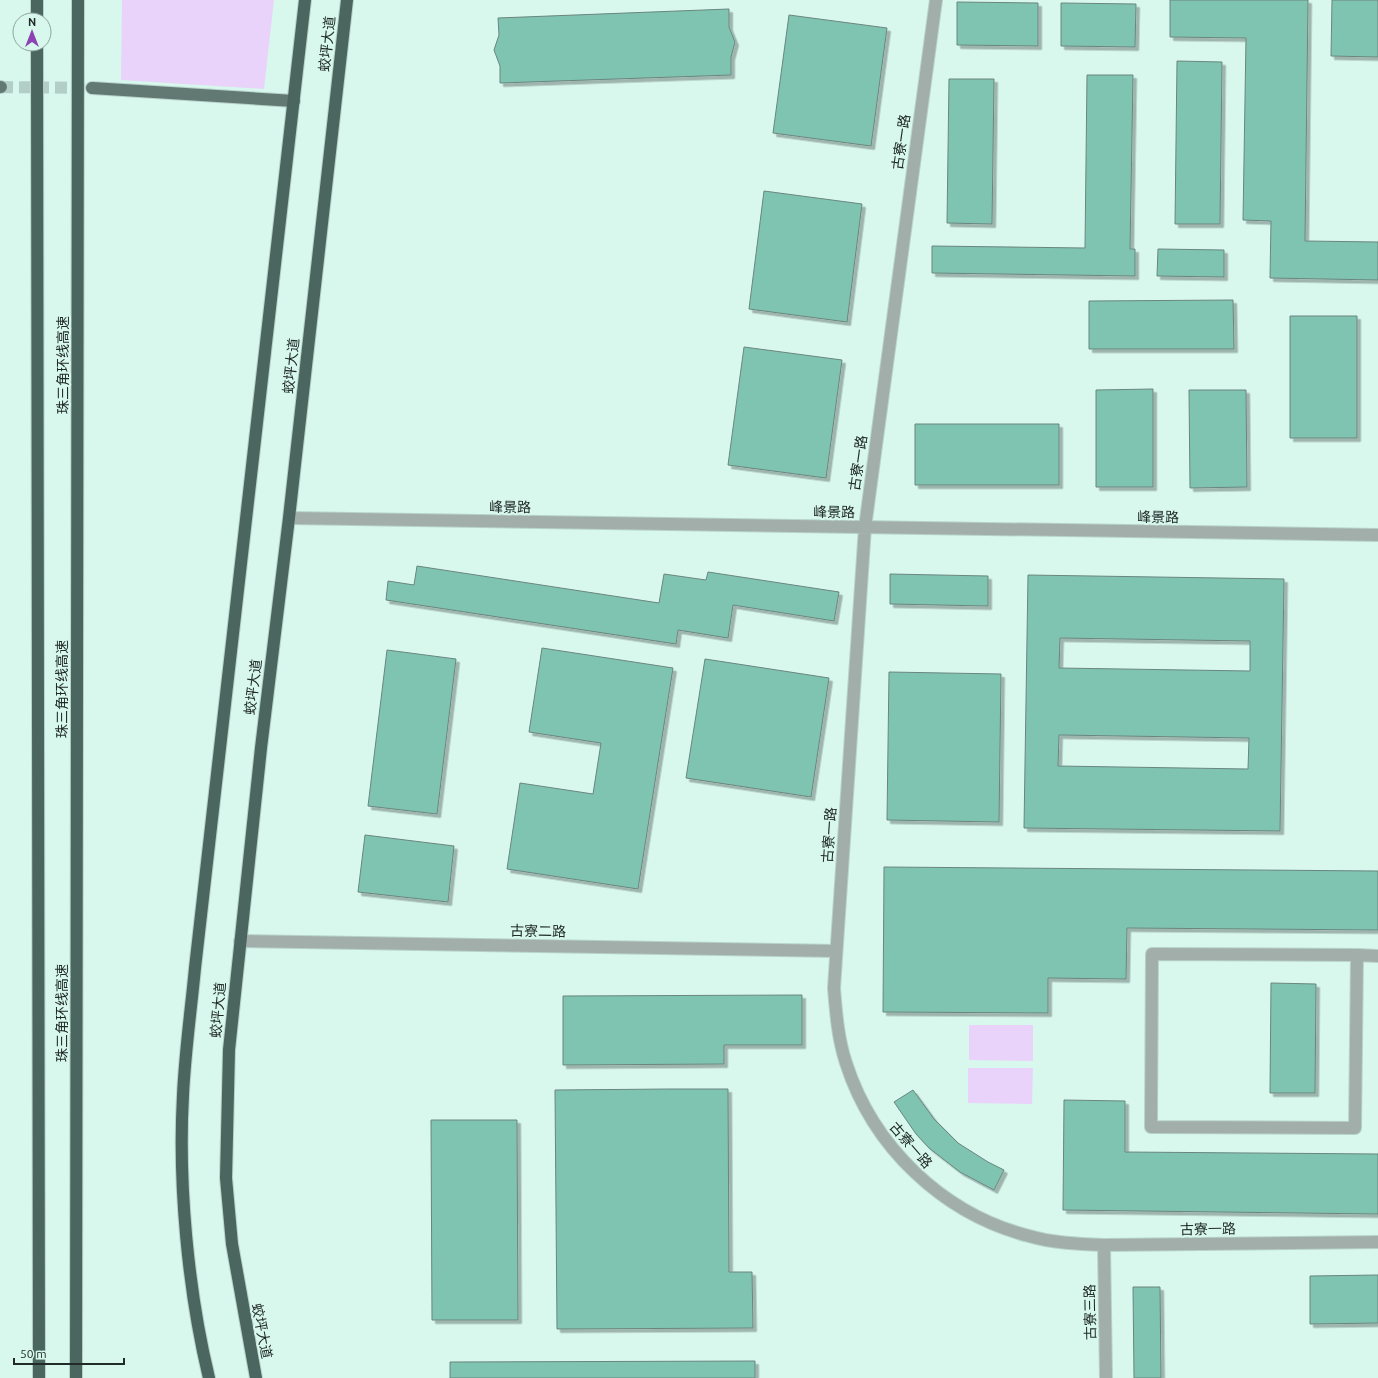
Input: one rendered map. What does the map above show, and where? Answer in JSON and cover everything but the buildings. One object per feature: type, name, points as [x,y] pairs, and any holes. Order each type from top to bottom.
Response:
[{"type":"highway","points":[[37,0],[37,12]]},
{"type":"highway","name":"珠三角环线高速","points":[[76,1378],[78,0]]},
{"type":"highway","name":"蛟坪大道","points":[[209,1378],[195,1301],[187,1231],[182,1164],[183,1095],[195,968],[305,0]]},
{"type":"highway","name":"蛟坪大道","points":[[256,1378],[232,1244],[226,1178],[229,1050],[240,941],[290,518],[347,0]]},
{"type":"highway","name":"珠三角环线高速","points":[[37,52],[39,1378]]},
{"type":"main road","points":[[92,88],[294,101]]},
{"type":"street","name":"古寮一路","points":[[936,0],[865,527],[834,996],[837,1026],[845,1062],[863,1104],[878,1130],[901,1160],[935,1190],[959,1207],[993,1225],[1029,1236],[1066,1244],[1104,1245],[1378,1242]]},
{"type":"street","name":"峰景路","points":[[290,518],[1378,535]]},
{"type":"street","name":"古寮二路","points":[[240,941],[836,951]]},
{"type":"street","points":[[1356,955],[1355,1128],[1151,1126],[1152,954],[1356,955],[1378,956]]},
{"type":"street","name":"古寮三路","points":[[1104,1245],[1106,1378]]},
{"type":"shaded area","points":[[122,0],[274,0],[264,89],[121,80]]},
{"type":"shaded area","points":[[969,1025],[1033,1025],[1033,1061],[969,1060]]},
{"type":"shaded area","points":[[968,1068],[1033,1068],[1032,1104],[968,1103]]},
{"type":"tunnel","points":[[1,87],[92,88]]}]
